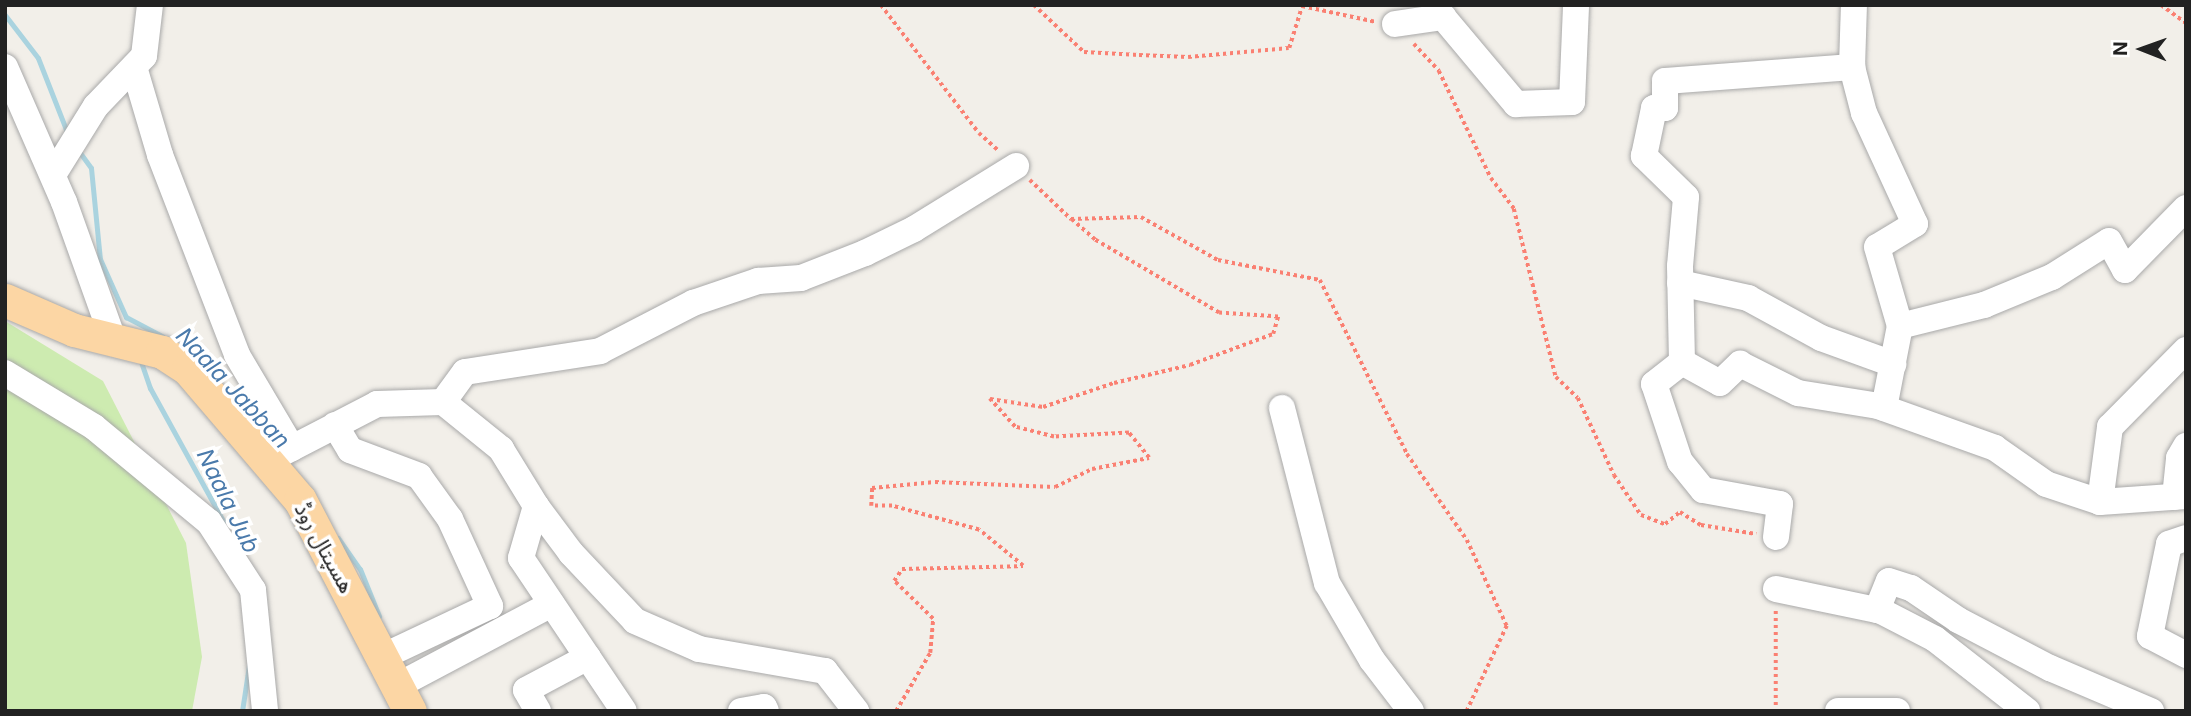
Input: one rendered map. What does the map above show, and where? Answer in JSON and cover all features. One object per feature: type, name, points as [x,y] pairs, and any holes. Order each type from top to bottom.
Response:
[{"type":"main road","name":"ھسپتال روڈ","points":[[5,300],[74,330],[162,352],[188,369],[279,454],[300,500],[390,653],[405,689]]},
{"type":"street","points":[[53,175],[96,106],[144,56],[150,5]]},
{"type":"street","points":[[1395,24],[1443,17],[1516,104],[1572,102],[1576,5]]},
{"type":"street","points":[[1854,5],[1852,67],[1874,136],[1915,224],[1877,247],[1900,326],[1884,408]]},
{"type":"street","points":[[5,67],[53,175],[113,339]]},
{"type":"street","points":[[134,67],[160,155],[237,355],[279,454],[377,404],[443,402],[501,449],[536,506],[571,553],[635,621],[699,649],[825,671],[856,711]]},
{"type":"street","points":[[1682,362],[1680,283],[1686,197],[1644,156],[1654,108],[1665,108],[1665,80],[1852,67]]},
{"type":"street","points":[[443,402],[465,372],[600,351],[693,303],[758,281],[801,278],[865,253],[1016,166]]},
{"type":"street","points":[[1900,326],[2007,296],[2052,278],[2109,242],[2124,270],[2186,208]]},
{"type":"street","points":[[1680,283],[1748,298],[1821,338],[1893,364]]},
{"type":"street","points":[[2100,502],[2110,427],[2186,350]]},
{"type":"street","points":[[1682,362],[1654,384],[1680,462],[1703,490],[1780,504],[1776,537]]},
{"type":"street","points":[[1682,362],[1720,383],[1740,364],[1797,393],[1884,408],[1995,448],[2046,484],[2100,502],[2180,496],[2179,458],[2186,446]]},
{"type":"street","points":[[5,373],[94,428],[209,522],[253,590],[265,711]]},
{"type":"street","points":[[1282,408],[1327,583],[1372,660],[1411,711]]},
{"type":"street","points":[[335,425],[350,450],[419,476],[450,519],[490,606],[390,653]]},
{"type":"street","points":[[536,506],[521,558],[620,709]]},
{"type":"street","points":[[2186,538],[2169,544],[2150,636],[2186,655]]},
{"type":"street","points":[[1877,610],[1889,581],[1911,588],[1958,620],[2050,668],[2151,711]]},
{"type":"street","points":[[1776,589],[1877,610],[1935,639],[2027,711]]},
{"type":"street","points":[[405,689],[552,604]]},
{"type":"street","points":[[538,711],[526,690],[588,657]]},
{"type":"street","points":[[741,711],[764,707],[766,711]]},
{"type":"street","points":[[1838,711],[1897,711]]},
{"type":"path","points":[[881,5],[979,133],[1095,240],[1219,313],[1278,317],[1273,334],[1190,365],[1114,383],[1043,407],[990,399],[1015,427],[1054,438],[1129,433],[1149,458],[1092,469],[1055,487],[935,482],[872,488],[871,506],[892,506],[979,530],[1023,566],[902,569],[894,581],[933,620],[930,653],[896,711]]},
{"type":"path","points":[[1034,5],[1084,52],[1139,55],[1188,57],[1289,48],[1302,6],[1342,18],[1395,24],[1439,71],[1491,178],[1514,209],[1556,376],[1578,398],[1614,475],[1641,515],[1665,524],[1680,512],[1701,525],[1776,537]]},
{"type":"path","points":[[2161,5],[2186,23]]},
{"type":"path","points":[[1072,219],[1141,217],[1218,260],[1320,280],[1407,454],[1467,540],[1507,626],[1467,711]]},
{"type":"path","points":[[1776,589],[1776,711]]},
{"type":"green space","points":[[5,321],[103,381],[186,543],[202,657],[192,711],[5,711]]},
{"type":"waterway","name":"Naala Jabban","points":[[5,15],[38,58],[69,137]]},
{"type":"waterway","name":"Naala Jabban","points":[[78,150],[91,168],[100,259],[126,317],[162,336]]},
{"type":"waterway","name":"Naala Jub","points":[[140,359],[150,388],[223,521]]},
{"type":"waterway","name":"Naala Jabban","points":[[338,538],[360,569],[379,616]]},
{"type":"waterway","name":"Naala Jub","points":[[242,711],[249,665]]}]
